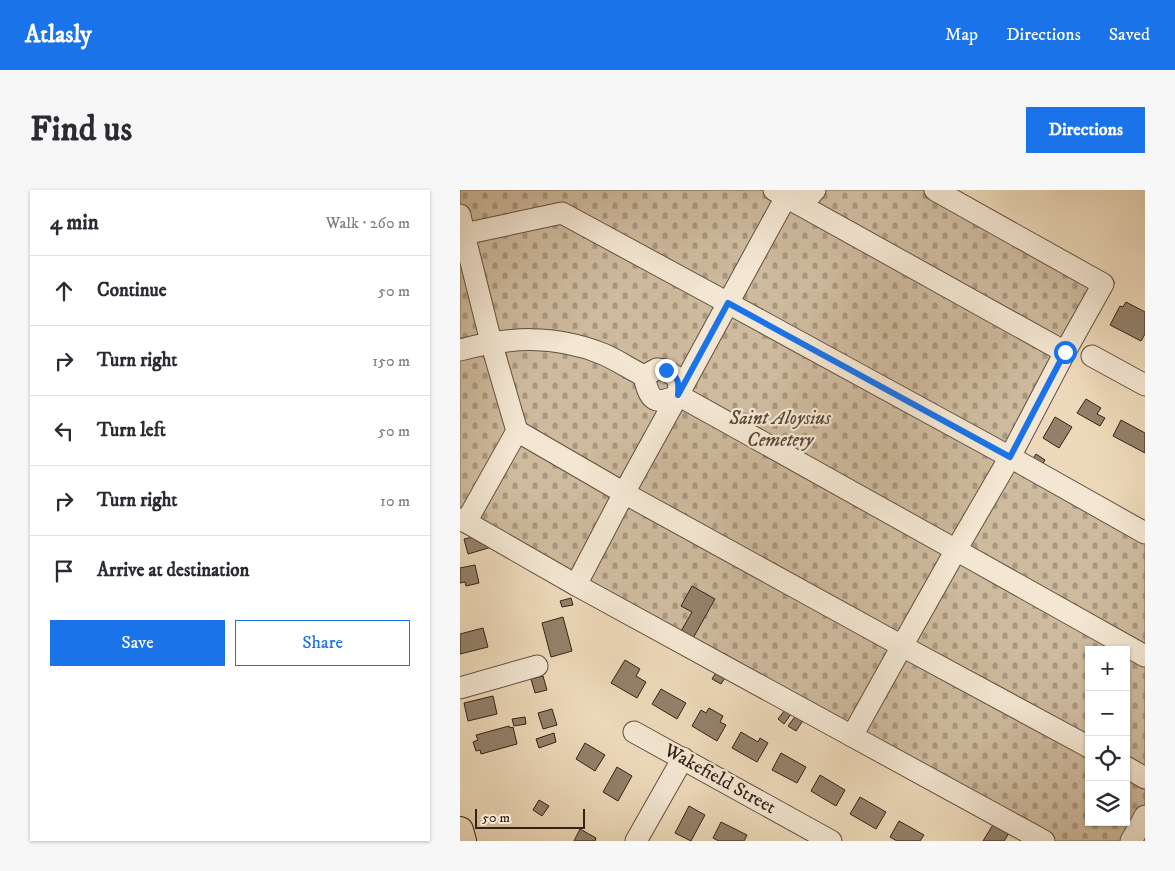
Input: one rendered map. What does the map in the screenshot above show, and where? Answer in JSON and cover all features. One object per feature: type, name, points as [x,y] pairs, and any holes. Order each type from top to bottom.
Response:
[{"type":"main road","points":[[460,830],[463,841]]},
{"type":"street","points":[[780,192],[802,200],[808,198],[815,190]]},
{"type":"street","points":[[852,736],[1010,457],[1103,284],[935,190]]},
{"type":"street","points":[[576,585],[728,303],[780,192]]},
{"type":"street","points":[[780,192],[1065,352]]},
{"type":"street","points":[[1085,745],[624,493],[517,431],[491,342],[462,225],[562,213],[1010,457],[1145,533]]},
{"type":"street","points":[[460,350],[491,342],[539,339],[570,344],[603,354],[644,376],[657,369],[666,370],[675,376],[679,382],[678,395]]},
{"type":"street","points":[[1092,356],[1145,386]]},
{"type":"street","points":[[678,395],[1145,656]]},
{"type":"street","points":[[517,431],[463,520],[576,585],[1044,841]]},
{"type":"street","points":[[460,688],[537,666]]},
{"type":"street","name":"Wakefield Street","points":[[634,732],[832,841]]},
{"type":"street","points":[[636,841],[683,758]]},
{"type":"street","points":[[1130,769],[1145,778]]},
{"type":"street","points":[[1131,841],[1145,816]]},
{"type":"green space","name":"Saint Aloysius Cemetery","points":[[460,190],[951,190],[1115,282],[1019,456],[1145,526],[1145,841],[1029,841],[460,525]]},
{"type":"building","points":[[1126,302],[1145,312],[1145,334],[1141,341],[1110,325],[1120,306],[1123,307]]},
{"type":"building","points":[[1086,399],[1101,408],[1097,414],[1105,418],[1100,426],[1077,413]]},
{"type":"building","points":[[1055,417],[1072,427],[1059,448],[1043,438]]},
{"type":"building","points":[[1121,420],[1145,433],[1145,453],[1113,436]]},
{"type":"building","points":[[1036,454],[1045,460],[1042,465],[1032,460]]},
{"type":"building","points":[[478,536],[495,546],[468,554],[464,539]]},
{"type":"building","points":[[475,565],[479,583],[466,586],[465,582],[460,583],[460,568]]},
{"type":"building","points":[[692,586],[715,599],[692,640],[680,633],[692,612],[681,606]]},
{"type":"building","points":[[571,598],[573,605],[562,607],[560,601]]},
{"type":"building","points":[[563,617],[572,651],[551,657],[542,623]]},
{"type":"building","points":[[483,628],[488,647],[460,654],[460,634]]},
{"type":"building","points":[[625,660],[640,669],[636,676],[646,682],[637,698],[611,683]]},
{"type":"building","points":[[717,671],[726,676],[721,684],[712,679]]},
{"type":"building","points":[[543,676],[547,690],[535,693],[531,679]]},
{"type":"building","points":[[661,689],[686,703],[677,719],[652,704]]},
{"type":"building","points":[[493,696],[497,714],[468,721],[464,703]]},
{"type":"building","points":[[709,708],[723,716],[720,722],[726,725],[717,741],[692,726],[701,710],[706,713]]},
{"type":"building","points":[[552,709],[557,725],[543,729],[538,713]]},
{"type":"building","points":[[785,710],[791,714],[784,724],[778,719]]},
{"type":"building","points":[[797,714],[804,719],[796,731],[788,726]]},
{"type":"building","points":[[525,717],[526,724],[514,726],[512,719]]},
{"type":"building","points":[[509,726],[510,728],[513,727],[517,744],[481,754],[480,750],[476,751],[473,742],[478,740],[476,735]]},
{"type":"building","points":[[741,732],[758,742],[760,738],[768,743],[757,762],[732,748]]},
{"type":"building","points":[[554,733],[556,742],[539,748],[536,739]]},
{"type":"building","points":[[585,743],[605,755],[595,771],[576,759]]},
{"type":"building","points":[[781,753],[806,767],[797,783],[772,770]]},
{"type":"building","points":[[617,767],[632,776],[618,801],[603,792]]},
{"type":"building","points":[[820,775],[845,790],[836,806],[811,791]]},
{"type":"building","points":[[860,797],[886,812],[876,829],[850,814]]},
{"type":"building","points":[[539,800],[549,806],[542,816],[533,810]]},
{"type":"building","points":[[689,806],[705,815],[691,841],[675,833]]},
{"type":"building","points":[[899,821],[924,835],[920,841],[897,841],[890,837]]},
{"type":"building","points":[[721,822],[747,835],[744,841],[719,841],[713,838]]},
{"type":"building","points":[[994,823],[1009,833],[1004,841],[983,841]]},
{"type":"building","points":[[580,829],[596,838],[595,841],[574,841]]},
{"type":"route","points":[[666,370],[675,376],[679,382],[678,395],[728,303],[1010,457],[1065,352]]}]
